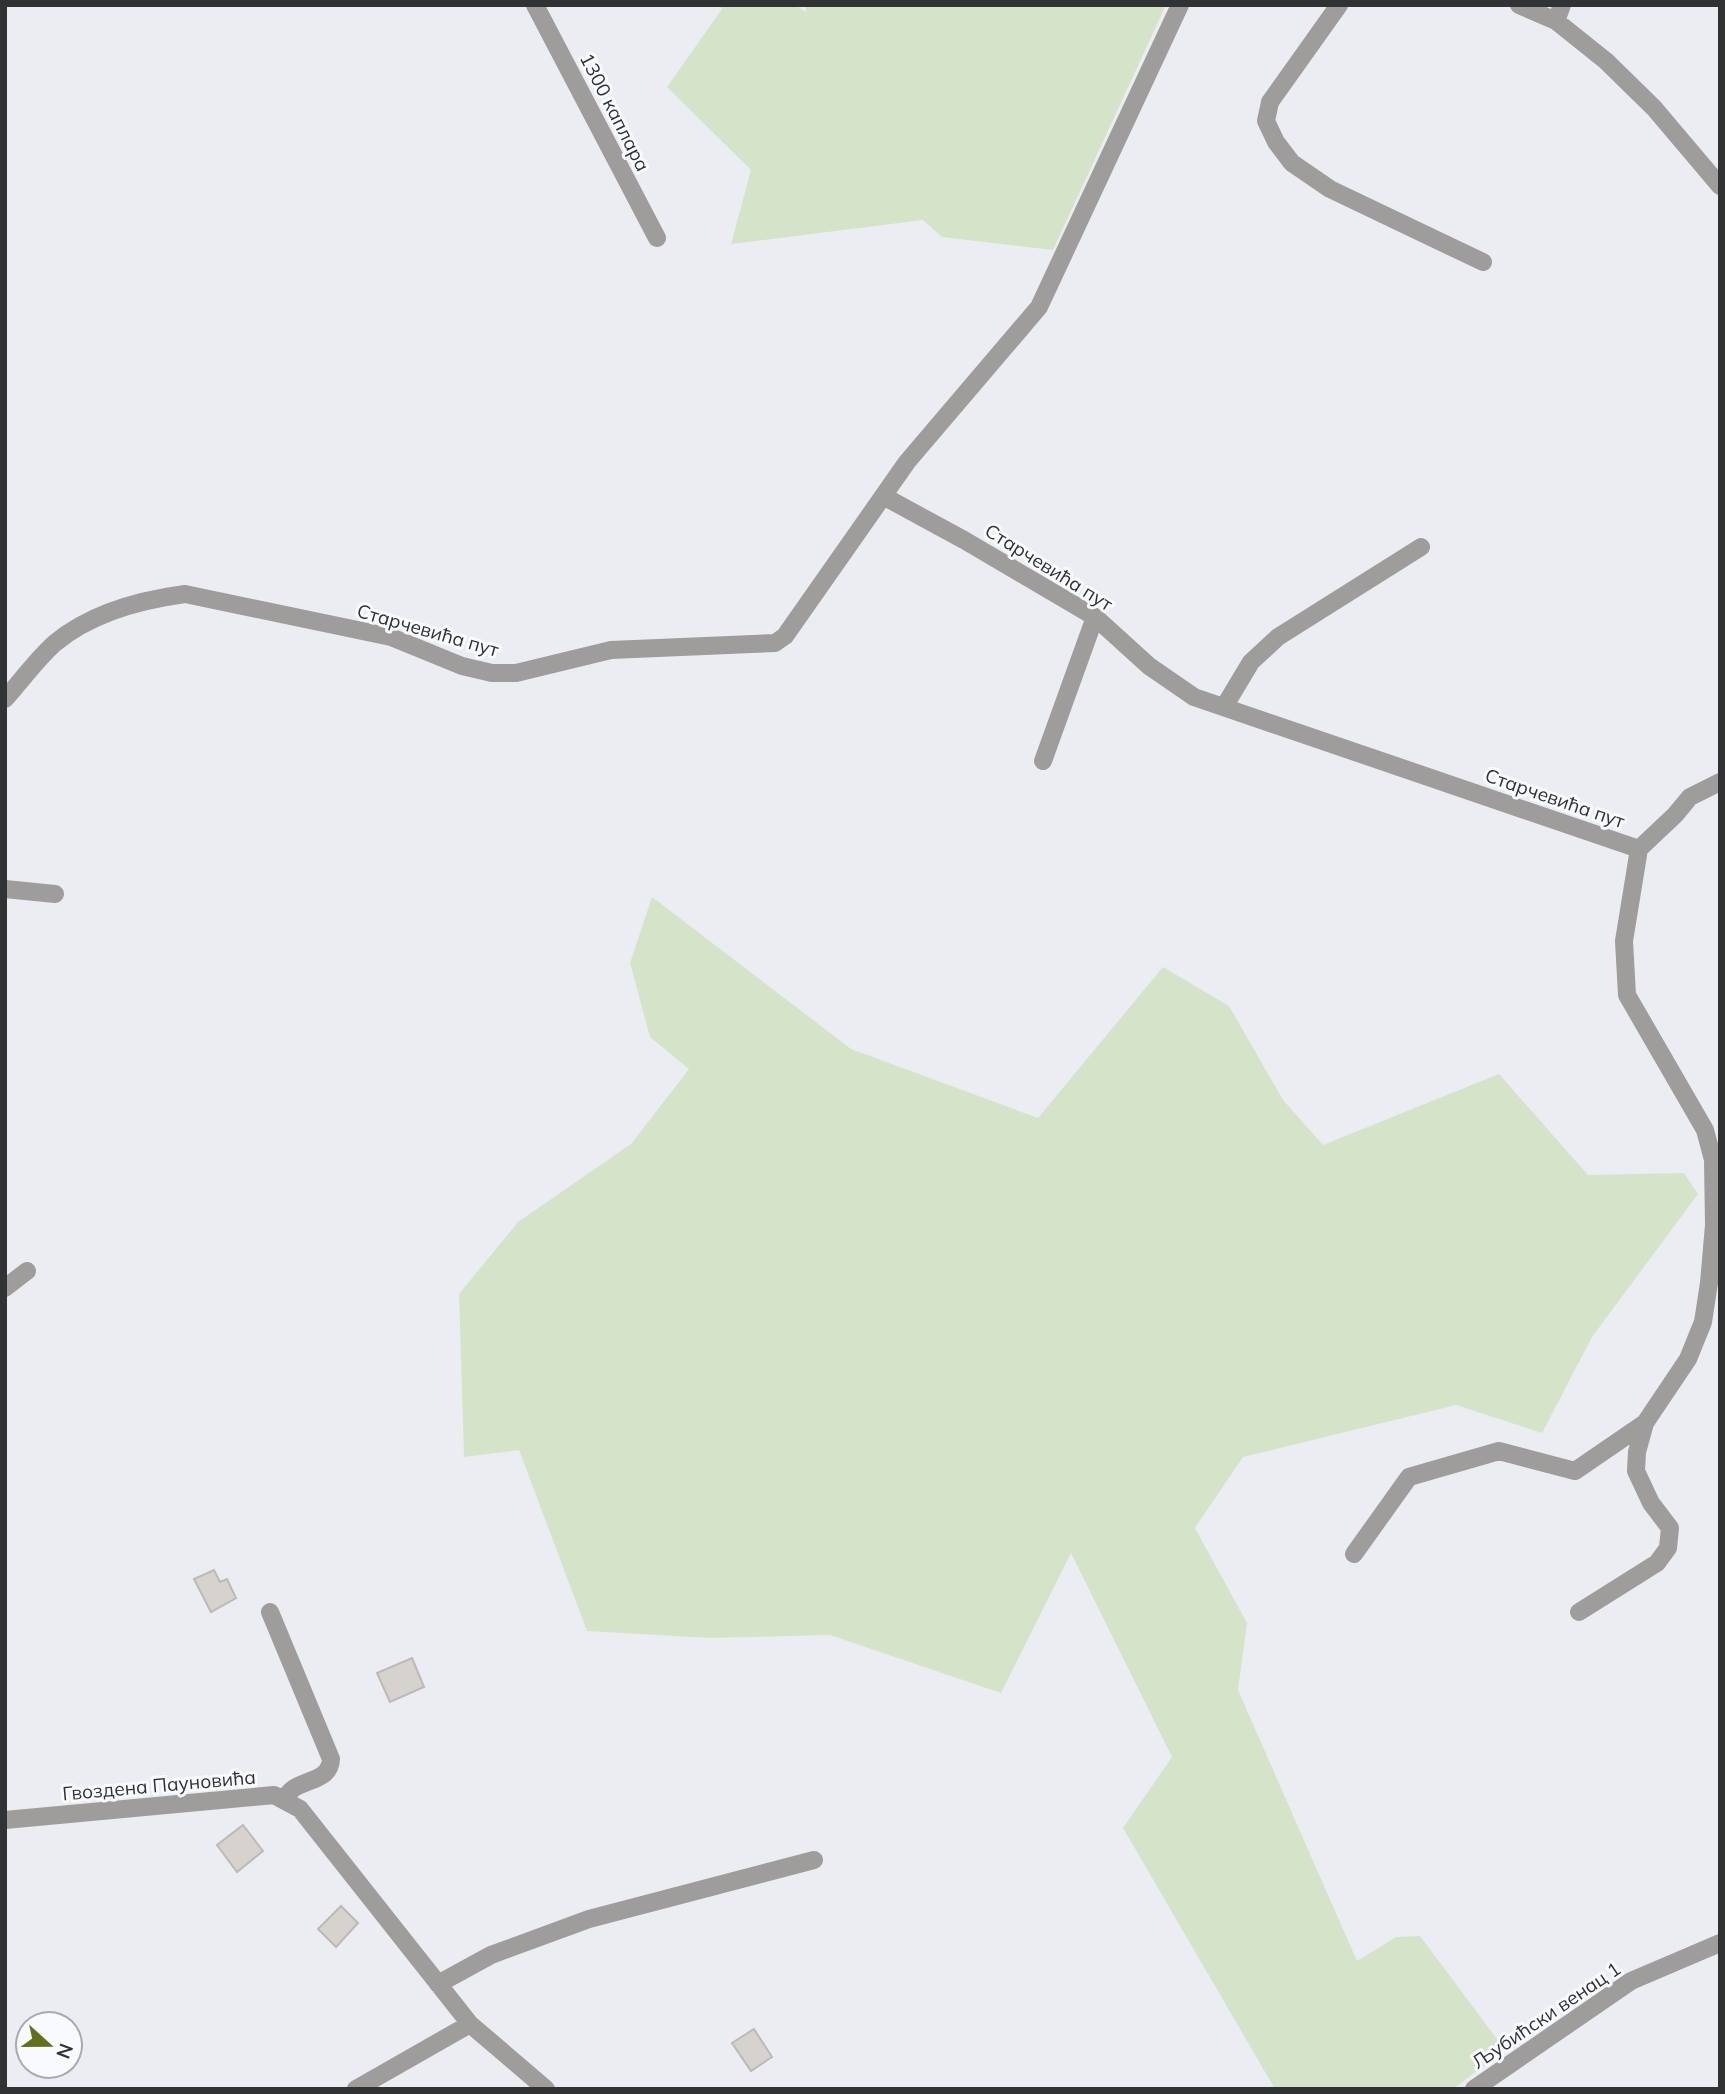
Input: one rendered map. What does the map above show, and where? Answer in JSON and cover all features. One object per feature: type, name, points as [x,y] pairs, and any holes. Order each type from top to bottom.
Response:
[{"type":"street","name":"1300 каплара","points":[[535,5],[657,238]]},
{"type":"street","name":"Старчевића пут","points":[[5,699],[55,643],[97,617],[154,598],[185,594],[391,637],[461,666],[492,673],[516,673],[611,650],[775,643],[785,636],[907,463],[1039,307],[1180,5]]},
{"type":"street","points":[[1339,5],[1270,102],[1266,121],[1276,142],[1292,163],[1330,189],[1483,262]]},
{"type":"street","points":[[1519,5],[1559,13],[1654,108],[1720,186]]},
{"type":"street","name":"Старчевића пут","points":[[883,496],[1095,617],[1149,666],[1194,697],[1639,849],[1624,942],[1627,995],[1705,1129],[1713,1160],[1714,1225],[1703,1322],[1688,1359],[1645,1423],[1637,1452],[1636,1471],[1651,1503],[1670,1528],[1668,1548],[1649,1569],[1579,1612]]},
{"type":"street","points":[[1224,708],[1251,662],[1278,637],[1421,547]]},
{"type":"street","points":[[1043,761],[1095,617]]},
{"type":"street","points":[[1639,849],[1690,797],[1720,782]]},
{"type":"street","points":[[5,889],[55,894]]},
{"type":"street","points":[[5,1288],[27,1271]]},
{"type":"street","points":[[1354,1554],[1409,1477],[1499,1451],[1575,1471],[1645,1423]]},
{"type":"street","points":[[270,1612],[331,1764],[324,1775],[292,1789],[283,1800],[300,1808],[470,2024],[546,2089]]},
{"type":"street","name":"Гвоздена Пауновића","points":[[5,1820],[274,1795],[283,1800]]},
{"type":"street","points":[[438,1984],[491,1955],[589,1919],[814,1860]]},
{"type":"street","name":"Љубићски венац 1","points":[[1474,2089],[1631,1982],[1720,1943]]},
{"type":"street","points":[[356,2089],[470,2024]]},
{"type":"green space","points":[[719,5],[795,5],[806,12],[806,5],[1166,5],[1053,250],[942,237],[923,220],[731,244],[751,170],[667,87],[722,9]]},
{"type":"green space","points":[[652,897],[851,1049],[1038,1118],[1163,967],[1229,1006],[1283,1100],[1323,1145],[1499,1074],[1588,1175],[1684,1173],[1698,1194],[1592,1337],[1542,1433],[1456,1405],[1243,1457],[1195,1528],[1247,1623],[1238,1690],[1357,1961],[1396,1937],[1420,1936],[1500,2043],[1498,2055],[1453,2089],[1275,2089],[1123,1828],[1172,1757],[1071,1553],[1001,1693],[830,1635],[710,1638],[587,1631],[519,1450],[464,1457],[459,1294],[518,1222],[631,1144],[689,1069],[650,1037],[630,963]]},
{"type":"building","points":[[214,1570],[220,1582],[227,1579],[236,1598],[211,1612],[194,1579]]},
{"type":"building","points":[[412,1658],[424,1687],[390,1702],[377,1673]]},
{"type":"building","points":[[243,1825],[263,1851],[237,1872],[217,1845]]},
{"type":"building","points":[[341,1906],[358,1923],[336,1947],[318,1929]]},
{"type":"building","points":[[754,2029],[772,2057],[751,2071],[732,2043]]}]
